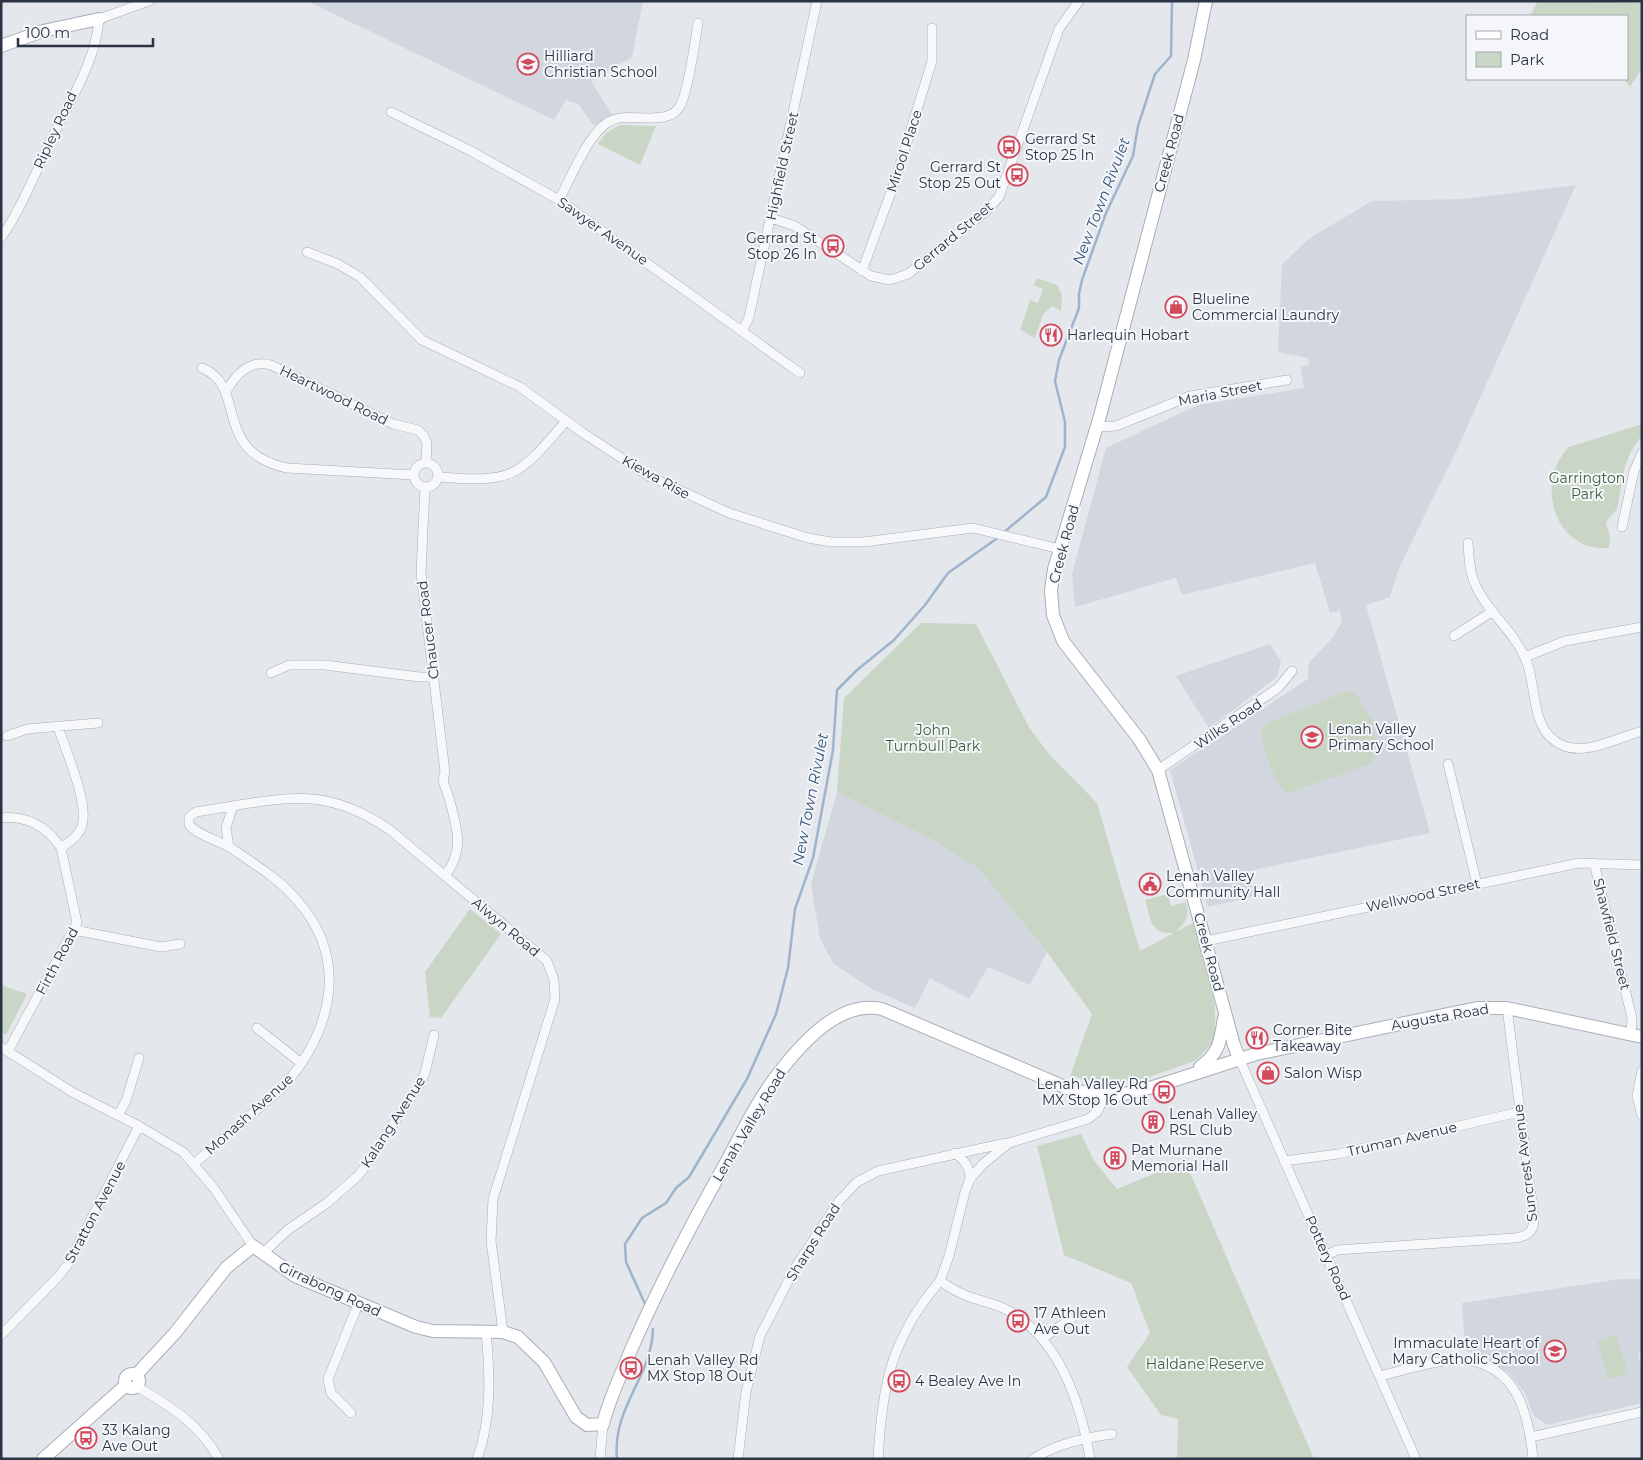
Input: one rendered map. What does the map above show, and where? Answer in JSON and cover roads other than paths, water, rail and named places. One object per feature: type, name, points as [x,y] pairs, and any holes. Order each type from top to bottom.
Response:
[{"type":"street","points":[[1,46],[43,30],[99,19],[123,6],[150,1]]},
{"type":"street","name":"Highfield Street","points":[[743,330],[749,317],[817,1]]},
{"type":"street","name":"Gerrard Street","points":[[771,218],[795,226],[862,271],[884,279],[902,277],[994,204],[1003,190],[1059,29],[1079,1]]},
{"type":"street","name":"Creek Road","points":[[1206,1],[1194,60],[1097,426],[1060,549],[1051,590],[1053,615],[1060,636],[1068,649],[1139,739],[1158,770],[1239,1058]]},
{"type":"street","name":"Ripley Road","points":[[1,238],[19,206],[86,65],[96,41],[99,19]]},
{"type":"street","points":[[559,200],[593,138],[603,126],[622,117],[663,118],[670,115],[680,106],[698,23]]},
{"type":"street","name":"Mirool Place","points":[[862,271],[895,181],[932,60],[932,28]]},
{"type":"street","name":"Sawyer Avenue","points":[[391,112],[470,150],[559,200],[743,330],[800,374]]},
{"type":"street","name":"Kiewa Rise","points":[[307,252],[338,264],[360,277],[422,340],[514,383],[531,393],[566,421],[631,465],[664,484],[729,513],[818,540],[864,542],[946,530],[987,530],[1060,549]]},
{"type":"street","name":"Heartwood Road","points":[[226,392],[232,381],[247,367],[262,362],[271,365],[393,424],[418,430],[424,436],[427,443],[426,463]]},
{"type":"street","points":[[202,368],[213,372],[221,379],[238,435],[252,454],[272,465],[287,468],[414,476]]},
{"type":"street","name":"Maria Street","points":[[1097,426],[1116,426],[1190,396],[1288,380]]},
{"type":"street","points":[[439,478],[486,480],[509,475],[530,462],[566,421]]},
{"type":"street","points":[[1622,527],[1634,471],[1642,453]]},
{"type":"street","points":[[426,463],[436,468],[439,478],[433,485],[425,487],[417,483],[414,476],[418,466],[426,463]]},
{"type":"street","name":"Chaucer Road","points":[[425,487],[421,573],[445,772],[443,778],[458,850],[454,865],[445,875]]},
{"type":"street","points":[[1468,543],[1472,577],[1475,586],[1525,657],[1540,721],[1549,736],[1566,747],[1585,748],[1642,731]]},
{"type":"street","points":[[1454,636],[1493,611]]},
{"type":"street","points":[[1525,657],[1564,641],[1642,627]]},
{"type":"street","points":[[271,673],[290,666],[325,665],[419,677],[432,676]]},
{"type":"street","name":"Wilks Road","points":[[1158,770],[1278,688],[1292,671]]},
{"type":"street","points":[[7,736],[27,729],[98,723]]},
{"type":"street","points":[[1,818],[16,817],[38,825],[49,833],[61,848],[78,834],[83,816],[77,787],[58,727]]},
{"type":"street","points":[[1448,764],[1477,884]]},
{"type":"street","name":"Alwyn Road","points":[[188,820],[196,812],[286,798],[301,797],[333,801],[362,813],[377,822],[445,875],[540,954],[551,970],[556,989],[552,1010],[493,1199],[491,1241],[504,1332]]},
{"type":"street","points":[[229,846],[226,828],[233,806]]},
{"type":"street","name":"Monash Avenue","points":[[188,820],[194,830],[229,846],[273,878],[297,899],[306,911],[321,939],[328,965],[329,1001],[325,1018],[301,1063],[284,1086],[195,1163]]},
{"type":"street","name":"Firth Road","points":[[5,1049],[74,930],[77,914],[61,848]]},
{"type":"street","name":"Wellwood Street","points":[[1206,941],[1579,863],[1642,865]]},
{"type":"street","name":"Shawfield Street","points":[[1594,863],[1637,1036]]},
{"type":"street","points":[[74,930],[161,947],[180,944]]},
{"type":"street","name":"Lenah Valley Road","points":[[600,1459],[603,1424],[625,1364],[691,1224],[758,1105],[781,1070],[831,1020],[848,1011],[869,1007],[882,1009],[1072,1090],[1105,1096],[1153,1087],[1239,1058]]},
{"type":"street","name":"Augusta Road","points":[[1239,1058],[1477,1008],[1507,1008],[1637,1036]]},
{"type":"street","name":"Suncrest Avenue","points":[[1327,1255],[1337,1250],[1514,1238],[1528,1234],[1532,1230],[1534,1219],[1518,1112],[1507,1008]]},
{"type":"street","name":"Lenah Valley Road","points":[[1192,1073],[1212,1058],[1218,1048],[1225,1012]]},
{"type":"street","name":"Monash Avenue","points":[[257,1028],[301,1063]]},
{"type":"street","name":"Kalang Avenue","points":[[43,1459],[133,1382],[175,1333],[226,1268],[289,1229],[344,1188],[370,1162],[420,1084],[425,1073],[434,1035]]},
{"type":"street","name":"Girrabong Road","points":[[5,1049],[72,1092],[172,1144],[195,1163],[214,1187],[257,1250],[295,1276],[424,1330],[504,1332],[518,1337],[539,1356],[576,1417],[587,1425],[603,1424]]},
{"type":"street","points":[[118,1115],[126,1101],[139,1058]]},
{"type":"street","name":"Pottery Road","points":[[1239,1058],[1416,1459]]},
{"type":"street","points":[[1642,1071],[1637,1096],[1642,1116]]},
{"type":"street","name":"Sharps Road","points":[[738,1459],[746,1392],[760,1336],[795,1268],[839,1200],[866,1176],[890,1168],[1008,1142],[1088,1120],[1097,1112],[1105,1096]]},
{"type":"street","name":"Truman Avenue","points":[[1284,1161],[1338,1154],[1518,1112]]},
{"type":"street","name":"Stratton Avenue","points":[[1,1335],[63,1271],[139,1126]]},
{"type":"street","points":[[970,1179],[982,1164],[1008,1142]]},
{"type":"street","points":[[878,1459],[888,1378],[898,1344],[915,1312],[940,1281],[970,1179],[970,1170],[955,1153]]},
{"type":"street","points":[[940,1281],[969,1297],[1007,1310],[1031,1326],[1043,1338],[1073,1392],[1087,1438],[1090,1459]]},
{"type":"street","points":[[351,1413],[331,1393],[328,1378],[359,1302]]},
{"type":"street","points":[[1043,1338],[1071,1319]]},
{"type":"street","points":[[477,1459],[486,1430],[488,1358],[486,1332]]},
{"type":"street","points":[[1380,1376],[1450,1361],[1462,1360],[1481,1364],[1498,1374],[1512,1386],[1523,1406],[1531,1437],[1533,1459]]},
{"type":"street","points":[[133,1382],[191,1422],[203,1434],[219,1459]]},
{"type":"street","points":[[1531,1437],[1642,1412]]},
{"type":"street","points":[[1033,1459],[1046,1450],[1087,1438],[1112,1434]]},
{"type":"waterway","name":"New Town Rivulet","points":[[1003,533],[1046,497],[1065,447],[1065,422],[1055,381],[1059,360],[1079,308],[1082,280],[1106,213],[1133,156],[1138,126],[1155,74],[1171,56],[1172,1]]},
{"type":"waterway","name":"New Town Rivulet","points":[[645,1304],[626,1262],[625,1244],[642,1218],[666,1203],[676,1188],[689,1177],[747,1079],[776,1014],[788,968],[795,909],[813,858],[833,750],[837,690],[857,670],[894,640],[925,605],[948,573],[999,537]]},
{"type":"waterway","name":"New Town Rivulet","points":[[617,1459],[617,1440],[620,1424],[646,1362],[651,1346],[653,1329]]},
{"type":"place","name":"Hilliard Christian School","points":[[528,64]]},
{"type":"place","name":"Gerrard St Stop 25 In","points":[[1009,147]]},
{"type":"place","name":"Gerrard St Stop 25 Out","points":[[1017,175]]},
{"type":"place","name":"Gerrard St Stop 26 In","points":[[833,246]]},
{"type":"place","name":"Blueline Commercial Laundry","points":[[1176,307]]},
{"type":"place","name":"Harlequin Hobart","points":[[1051,335]]},
{"type":"place","name":"Lenah Valley Primary School","points":[[1312,737]]},
{"type":"place","name":"Lenah Valley Community Hall","points":[[1150,884]]},
{"type":"place","name":"Corner Bite Takeaway","points":[[1257,1038]]},
{"type":"place","name":"Salon Wisp","points":[[1268,1073]]},
{"type":"place","name":"Lenah Valley Rd MX Stop 16 Out","points":[[1164,1092]]},
{"type":"place","name":"Lenah Valley RSL Club","points":[[1153,1122]]},
{"type":"place","name":"Pat Murnane Memorial Hall","points":[[1115,1158]]},
{"type":"place","name":"17 Athleen Ave Out","points":[[1018,1321]]},
{"type":"place","name":"Immaculate Heart of Mary Catholic School","points":[[1555,1351]]},
{"type":"place","name":"Lenah Valley Rd MX Stop 18 Out","points":[[631,1368]]},
{"type":"place","name":"4 Bealey Ave In","points":[[899,1381]]},
{"type":"place","name":"33 Kalang Ave Out","points":[[86,1438]]},
{"type":"park label","name":"Garrington Park","points":[[1587,486]]},
{"type":"park label","name":"John Turnbull Park","points":[[933,738]]},
{"type":"park label","name":"Haldane Reserve","points":[[1205,1364]]}]
